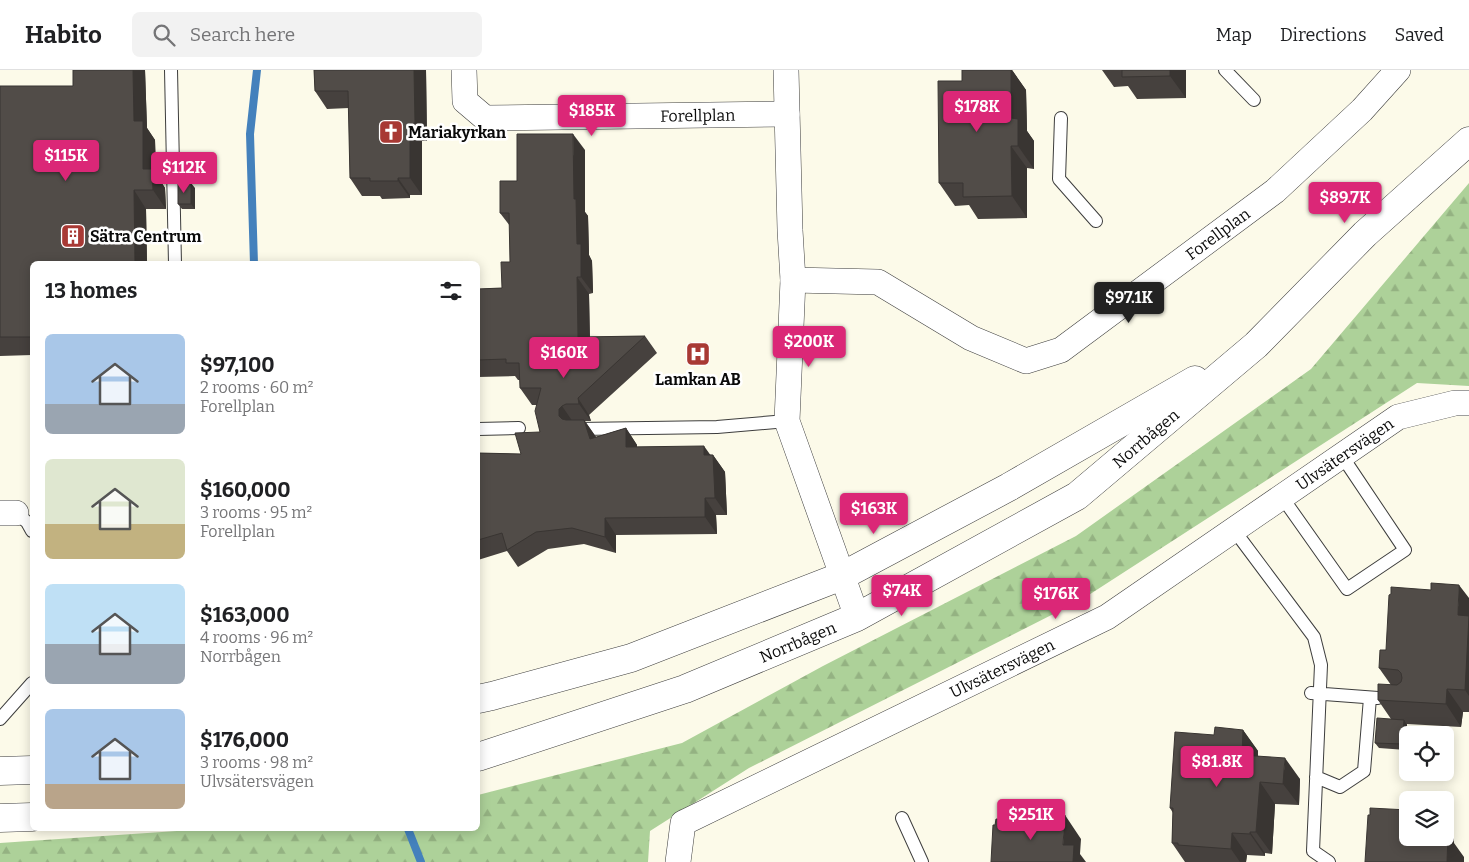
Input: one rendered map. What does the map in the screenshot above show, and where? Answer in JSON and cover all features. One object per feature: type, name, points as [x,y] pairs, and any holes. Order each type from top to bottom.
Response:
[{"type":"street","name":"Forellplan","points":[[464,70],[465,101],[485,118],[787,114]]},
{"type":"street","points":[[786,70],[793,280],[787,421],[857,617]]},
{"type":"street","name":"Forellplan","points":[[793,280],[878,282],[971,338],[1026,360],[1061,350],[1275,191],[1362,110],[1398,70]]},
{"type":"street","name":"Norrbågen","points":[[480,756],[685,689],[857,617],[1077,496],[1256,345],[1366,234],[1469,141]]},
{"type":"street","name":"Norrbågen","points":[[480,699],[631,658],[842,576],[1009,487],[1256,345]]},
{"type":"street","name":"Ulvsätersvägen","points":[[678,862],[684,823],[1107,617],[1398,417],[1455,403],[1469,403]]},
{"type":"street","points":[[0,771],[30,770]]},
{"type":"street","points":[[0,818],[30,817]]},
{"type":"lane","points":[[171,70],[175,261]]},
{"type":"lane","points":[[1225,70],[1254,100]]},
{"type":"lane","points":[[1061,118],[1059,179],[1096,221]]},
{"type":"lane","points":[[578,429],[717,428],[787,421]]},
{"type":"lane","points":[[480,429],[519,428]]},
{"type":"lane","points":[[1282,497],[1347,589],[1405,550],[1342,456]]},
{"type":"lane","points":[[16,513],[27,522],[30,527]]},
{"type":"lane","points":[[1234,530],[1314,637],[1321,665],[1315,694],[1316,776],[1313,851],[1329,862]]},
{"type":"lane","points":[[0,719],[30,685]]},
{"type":"lane","points":[[1315,694],[1394,699]]},
{"type":"lane","points":[[1316,776],[1340,787],[1364,771],[1370,698]]},
{"type":"lane","points":[[902,818],[922,862]]},
{"type":"green space","points":[[1469,183],[1469,386],[1417,383],[1081,600],[749,768],[650,831],[648,862],[0,862],[0,843],[177,831],[480,831],[480,794],[682,743],[823,666],[1076,536],[1311,369]]},
{"type":"building","name":"Sätra Centrum","points":[[73,70],[133,70],[134,121],[143,121],[143,169],[152,169],[153,190],[134,190],[135,261],[30,261],[30,337],[0,337],[0,86],[73,86]]},
{"type":"building","name":"Mariakyrkan","points":[[314,70],[414,70],[415,123],[410,124],[410,178],[398,178],[398,181],[370,181],[370,178],[350,178],[348,91],[315,91]]},
{"type":"building","points":[[962,70],[1011,70],[1011,118],[1018,119],[1018,146],[1011,146],[1012,196],[963,197],[963,183],[939,183],[938,81],[962,81]]},
{"type":"building","points":[[1122,70],[1170,70],[1170,76],[1122,77]]},
{"type":"building","points":[[517,134],[573,134],[577,244],[581,244],[581,277],[577,277],[578,337],[645,336],[578,398],[579,404],[566,404],[562,406],[559,409],[559,416],[566,420],[584,420],[590,439],[626,428],[626,447],[704,446],[704,455],[713,455],[715,498],[705,498],[705,517],[605,518],[605,537],[572,528],[536,532],[507,550],[502,533],[480,539],[480,453],[521,454],[515,433],[540,432],[535,411],[541,388],[520,388],[519,363],[506,363],[506,359],[480,360],[480,289],[502,288],[501,262],[510,262],[509,213],[500,213],[500,181],[517,181]]},
{"type":"building","points":[[178,183],[191,183],[191,204],[178,204]]},
{"type":"building","points":[[1431,583],[1459,585],[1458,615],[1469,616],[1465,690],[1447,689],[1446,704],[1378,700],[1378,684],[1397,685],[1401,682],[1402,678],[1398,670],[1379,668],[1380,650],[1386,650],[1391,587],[1431,590]]},
{"type":"building","points":[[1377,718],[1404,720],[1404,726],[1399,726],[1399,744],[1375,743]]},
{"type":"building","points":[[1215,727],[1243,730],[1242,755],[1285,758],[1283,784],[1260,782],[1256,832],[1250,832],[1250,834],[1232,833],[1231,849],[1172,843],[1173,808],[1170,808],[1175,732],[1214,735]]},
{"type":"building","points":[[1370,808],[1399,810],[1399,846],[1448,846],[1447,862],[1365,862],[1368,815],[1370,815]]},
{"type":"building","points":[[1035,814],[1065,815],[1063,845],[1074,845],[1073,862],[991,862],[993,825],[995,825],[996,819],[1034,823]]},
{"type":"waterway","points":[[254,261],[250,134],[257,70]]},
{"type":"waterway","points":[[409,831],[421,862]]},
{"type":"place","name":"Mariakyrkan","points":[[391,132]]},
{"type":"place","name":"Sätra Centrum","points":[[73,236]]},
{"type":"place","name":"Lamkan AB","points":[[698,354]]}]
